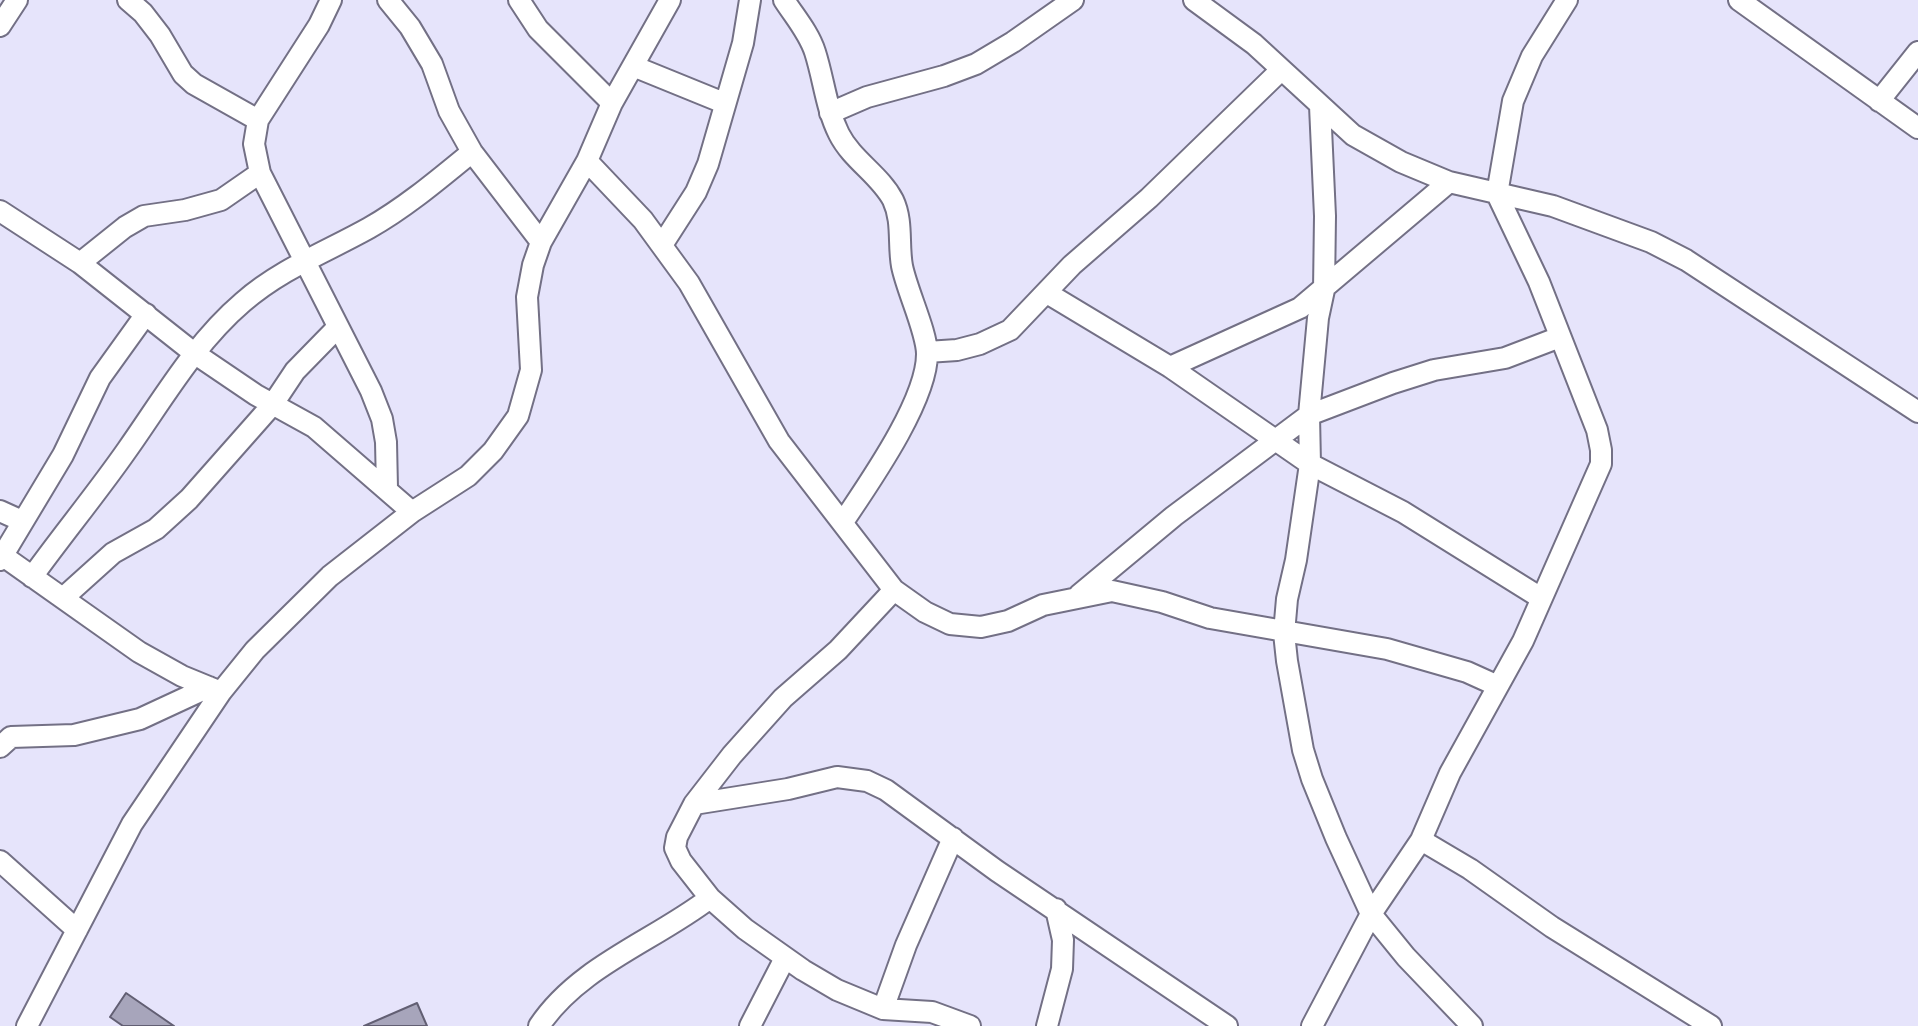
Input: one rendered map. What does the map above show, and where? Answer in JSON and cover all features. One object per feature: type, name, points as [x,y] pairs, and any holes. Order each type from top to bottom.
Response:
[{"type":"street","points":[[0,26],[17,0]]},
{"type":"street","points":[[128,0],[160,35],[183,74],[194,84],[258,120]]},
{"type":"street","points":[[331,0],[319,25],[258,120],[254,144],[260,173],[382,419],[387,488]]},
{"type":"street","points":[[388,0],[410,27],[432,64],[449,111],[472,152],[541,242]]},
{"type":"street","points":[[519,0],[538,29],[612,103]]},
{"type":"street","points":[[27,1026],[132,824],[215,690],[330,576],[412,512],[468,476],[493,451],[518,416],[531,370],[527,297],[541,242],[587,161],[612,103],[670,0]]},
{"type":"street","points":[[662,245],[696,192],[708,164],[743,43],[750,0]]},
{"type":"street","points":[[784,0],[815,52],[830,113],[851,154],[887,190],[894,203],[899,220],[902,264],[927,352],[916,396],[888,456],[843,522]]},
{"type":"street","points":[[1194,0],[1254,44],[1353,135],[1401,162],[1449,182],[1553,206],[1651,242],[1686,260],[1918,412]]},
{"type":"street","points":[[1312,1026],[1371,914],[1421,840],[1450,773],[1523,641],[1601,464],[1597,430],[1539,282],[1497,194],[1513,101],[1532,56],[1567,0]]},
{"type":"street","points":[[830,113],[867,97],[976,64],[1067,2]]},
{"type":"street","points":[[1746,2],[1918,128]]},
{"type":"street","points":[[1879,101],[1918,52]]},
{"type":"street","points":[[633,66],[724,103]]},
{"type":"street","points":[[927,352],[957,350],[980,344],[1010,330],[1072,265],[1149,198],[1281,70]]},
{"type":"street","points":[[1320,106],[1325,216],[1324,290],[1318,318],[1309,415],[1310,464],[1284,633],[1303,750],[1336,838],[1371,914],[1406,957],[1472,1026]]},
{"type":"street","points":[[32,577],[125,454],[194,353],[246,299],[303,260],[394,213],[472,152]]},
{"type":"street","points":[[587,161],[643,220],[689,283],[779,441],[894,590],[925,612],[950,624],[981,627],[1008,621],[1043,605],[1112,591],[1162,602],[1210,618],[1387,649],[1467,672],[1498,686]]},
{"type":"street","points":[[80,263],[144,216],[185,210],[221,200],[260,173]]},
{"type":"street","points":[[1170,367],[1300,308],[1449,182]]},
{"type":"street","points":[[0,211],[80,263],[194,353],[314,427],[412,512]]},
{"type":"street","points":[[1047,293],[1170,367],[1310,464],[1403,512],[1541,598]]},
{"type":"street","points":[[146,314],[100,378],[63,455],[1,558],[139,652],[215,690]]},
{"type":"street","points":[[63,598],[113,553],[156,529],[189,499],[273,404],[295,371],[338,327]]},
{"type":"street","points":[[1078,596],[1174,516],[1309,415],[1434,370],[1505,358],[1560,337]]},
{"type":"street","points":[[0,511],[22,521]]},
{"type":"street","points":[[894,590],[838,650],[783,698],[732,755],[694,804],[677,837],[675,848],[681,861],[710,898],[745,929],[837,990],[883,1009],[932,1012],[970,1026]]},
{"type":"street","points":[[4,737],[74,735],[140,719],[215,690]]},
{"type":"street","points":[[694,804],[788,789],[837,777],[867,781],[886,790],[997,871],[1227,1026]]},
{"type":"street","points":[[883,1009],[906,945],[953,838]]},
{"type":"street","points":[[1421,840],[1470,869],[1552,927],[1711,1026]]},
{"type":"street","points":[[0,861],[77,930]]},
{"type":"street","points":[[539,1026],[561,996],[606,964],[682,920],[710,898]]},
{"type":"street","points":[[1047,1026],[1062,969],[1063,940],[1056,909]]},
{"type":"street","points":[[750,1026],[785,958]]},
{"type":"building","points":[[126,993],[174,1026],[123,1026],[110,1017]]},
{"type":"building","points":[[417,1003],[427,1026],[364,1026]]}]
